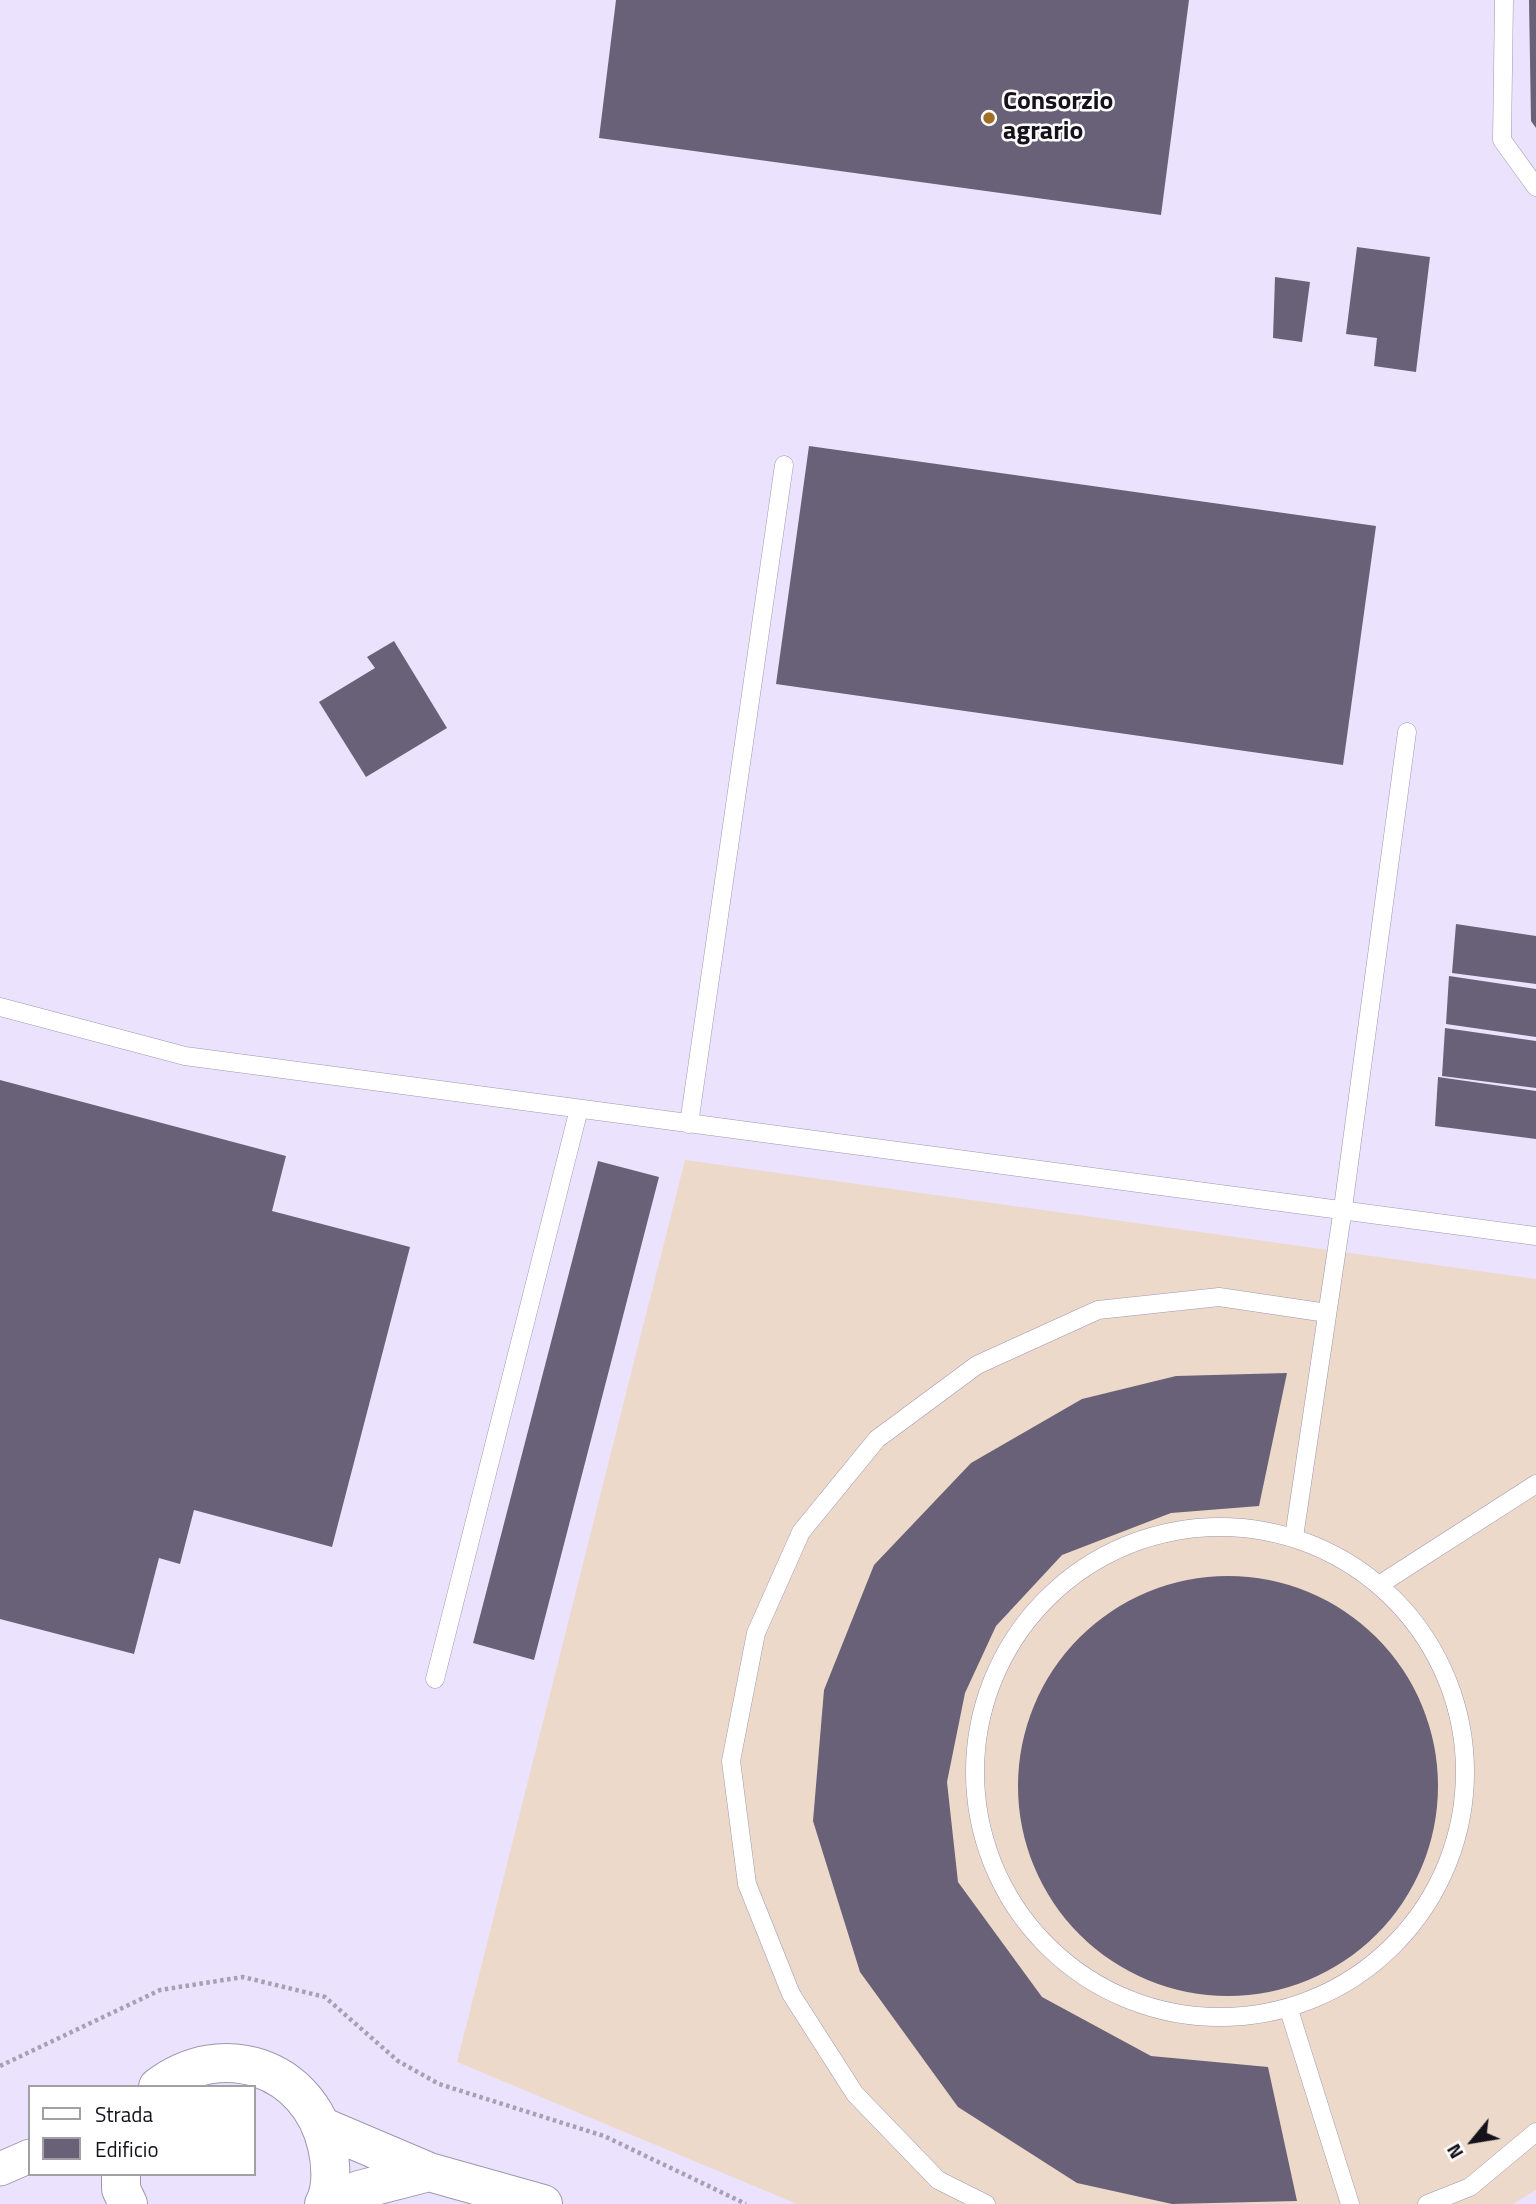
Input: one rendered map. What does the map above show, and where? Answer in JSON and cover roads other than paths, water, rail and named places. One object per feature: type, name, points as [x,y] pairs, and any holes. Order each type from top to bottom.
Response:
[{"type":"main road","points":[[161,2085],[175,2074],[207,2063],[241,2063],[275,2074],[303,2096],[323,2127],[331,2162],[324,2204]]},
{"type":"main road","points":[[323,2127],[429,2172],[543,2204]]},
{"type":"main road","points":[[340,2204],[359,2190],[429,2172]]},
{"type":"lane","points":[[1504,0],[1502,139],[1536,187]]},
{"type":"lane","points":[[689,1124],[784,466]]},
{"type":"lane","points":[[1294,1537],[1343,1208],[1407,732]]},
{"type":"lane","points":[[0,1007],[185,1056],[579,1110],[1343,1208],[1536,1236]]},
{"type":"lane","points":[[435,1679],[579,1110]]},
{"type":"lane","points":[[986,2204],[938,2179],[855,2094],[786,1982],[747,1884],[731,1761],[756,1633],[801,1532],[877,1439],[977,1364],[1098,1310],[1219,1297],[1327,1313]]},
{"type":"lane","points":[[1382,1583],[1536,1484]]},
{"type":"lane","points":[[1186,1525],[1294,1537],[1382,1583],[1438,1653],[1468,1751],[1452,1865],[1394,1952],[1289,2010],[1177,2019],[1060,1963],[988,1863],[972,1750],[1007,1642],[1087,1562],[1186,1525]]},
{"type":"lane","points":[[1289,2010],[1350,2204]]},
{"type":"lane","points":[[1427,2204],[1470,2187],[1536,2132]]},
{"type":"place","name":"Consorzio agrario","points":[[989,118]]}]
